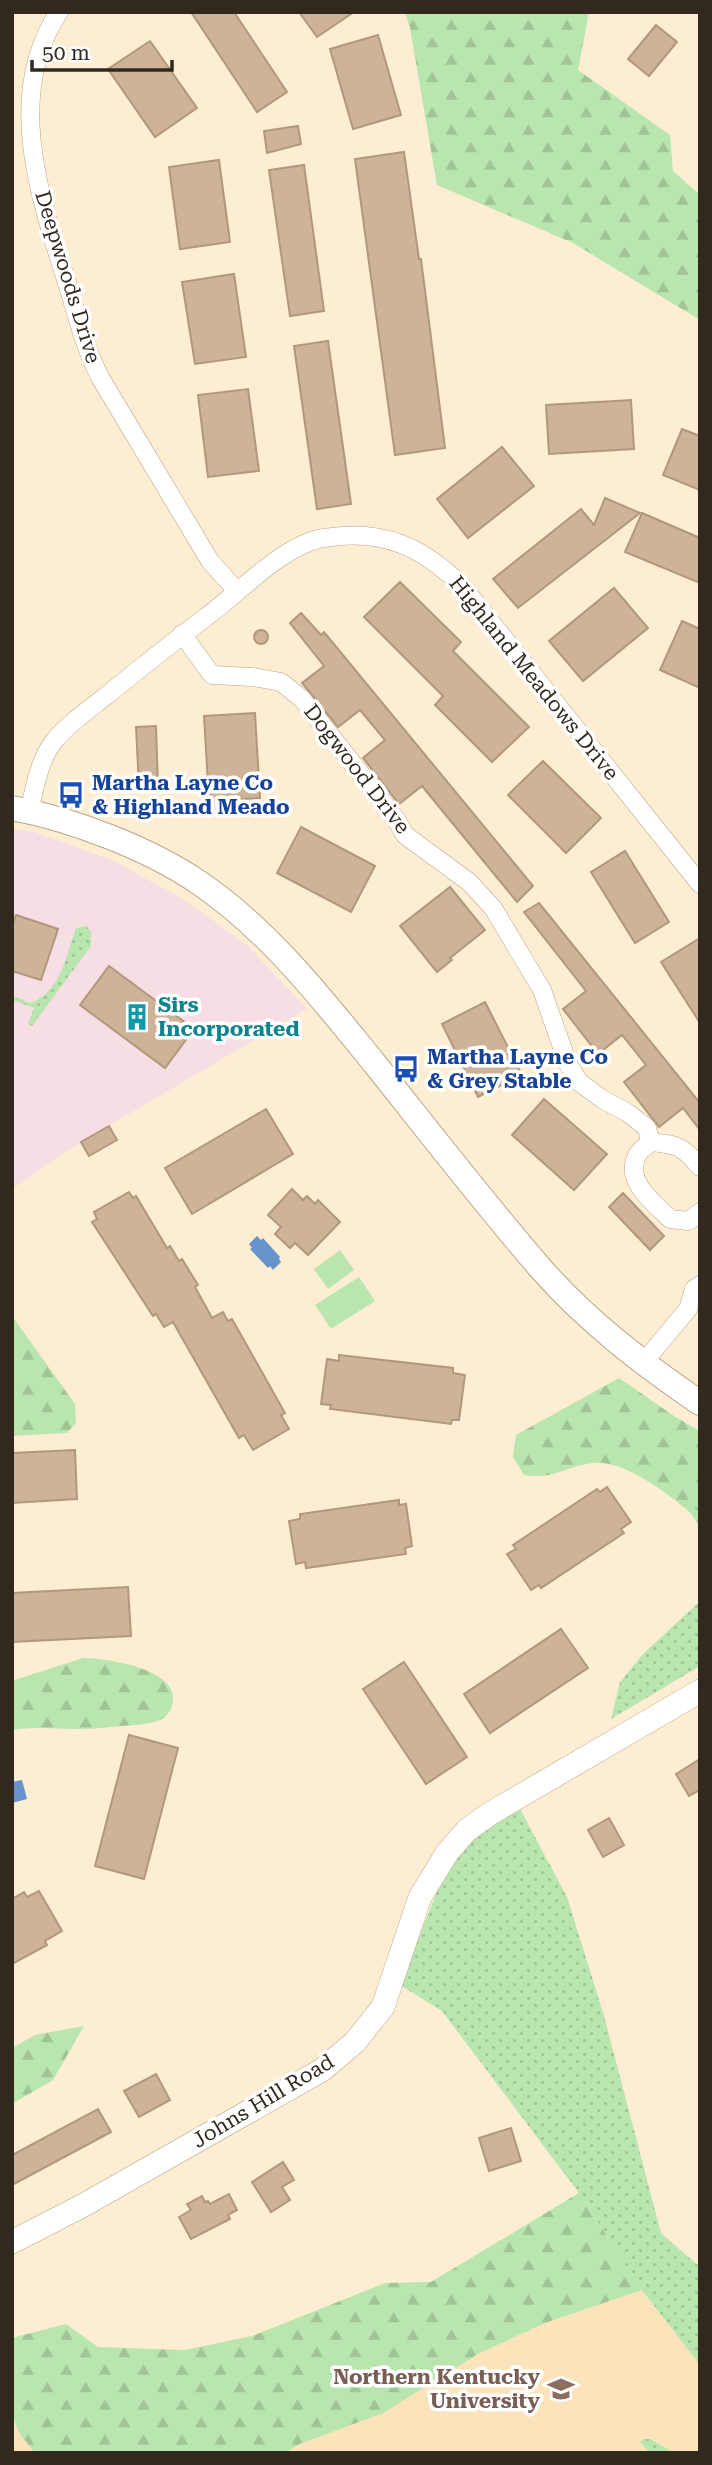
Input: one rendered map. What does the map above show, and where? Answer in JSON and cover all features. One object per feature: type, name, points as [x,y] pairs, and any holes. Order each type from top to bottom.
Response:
[{"type":"main road","points":[[20,809],[62,819],[155,859],[197,881],[232,908],[285,957],[337,1017],[543,1270],[600,1327],[643,1363],[700,1403]]},
{"type":"street","name":"Deepwoods Drive","points":[[59,12],[35,71],[30,106],[31,144],[41,196],[64,272],[96,371],[210,561],[237,591]]},
{"type":"street","name":"Highland Meadows Drive","points":[[20,809],[45,754],[66,728],[282,557],[324,538],[382,538],[425,554],[444,568],[471,597],[700,884]]},
{"type":"street","name":"Dogwood Drive","points":[[182,634],[212,675],[253,677],[281,682],[302,699],[396,819],[405,835],[469,881],[493,908],[542,990],[568,1064],[579,1082],[647,1128],[650,1142]]},
{"type":"street","points":[[700,1167],[678,1146],[650,1142],[638,1154],[635,1163],[639,1188],[670,1219],[689,1221],[700,1212]]},
{"type":"street","points":[[643,1363],[694,1307],[694,1289],[700,1284]]},
{"type":"street","name":"Johns Hill Road","points":[[12,2242],[82,2206],[322,2070],[355,2042],[383,2007],[420,1897],[447,1853],[467,1830],[491,1813],[700,1692]]},
{"type":"shaded area","points":[[12,829],[35,832],[114,861],[188,902],[248,946],[307,1009],[81,1142],[12,1189]]},
{"type":"shaded area","name":"Northern Kentucky University","points":[[642,2290],[700,2365],[700,2453],[285,2453],[478,2354],[545,2323]]},
{"type":"shaded area","points":[[12,2415],[20,2434],[35,2453],[12,2453]]},
{"type":"green space","points":[[405,12],[589,12],[578,70],[670,135],[673,171],[700,195],[700,320],[573,243],[437,185]]},
{"type":"green space","points":[[86,926],[91,932],[91,946],[32,1026],[28,1024],[34,1008],[12,1000],[12,996],[31,1003],[49,990],[61,972],[76,928]]},
{"type":"green space","points":[[340,1250],[354,1270],[328,1289],[314,1269]]},
{"type":"green space","points":[[359,1277],[375,1301],[331,1329],[315,1305]]},
{"type":"green space","points":[[12,1316],[75,1404],[76,1423],[67,1433],[12,1436]]},
{"type":"green space","points":[[619,1378],[700,1431],[700,1496],[686,1509],[643,1478],[618,1466],[594,1463],[535,1476],[524,1475],[513,1457],[516,1435]]},
{"type":"green space","points":[[700,1496],[700,1527],[686,1509]]},
{"type":"green space","points":[[700,1601],[700,1666],[611,1719],[620,1682],[644,1653]]},
{"type":"green space","points":[[83,1658],[124,1663],[155,1675],[166,1683],[173,1693],[170,1711],[160,1720],[144,1724],[87,1729],[12,1730],[12,1679]]},
{"type":"green space","points":[[519,1807],[567,1897],[604,2016],[661,2233],[700,2267],[700,2365],[642,2290],[579,2193],[442,2011],[400,1985],[440,1884],[468,1844]]},
{"type":"green space","points":[[84,2026],[53,2080],[12,2104],[12,2048],[35,2035]]},
{"type":"green space","points":[[579,2193],[642,2290],[545,2323],[478,2354],[383,2413],[300,2444],[285,2453],[35,2453],[20,2434],[12,2415],[12,2338],[66,2324],[98,2347],[185,2350],[252,2336],[385,2283],[431,2282]]},
{"type":"green space","points":[[650,2439],[675,2453],[650,2453],[640,2442]]},
{"type":"water","points":[[257,1236],[261,1240],[263,1238],[280,1257],[281,1262],[273,1270],[250,1249],[252,1248],[249,1244]]},
{"type":"water","points":[[22,1780],[27,1799],[12,1803],[12,1782]]},
{"type":"building","points":[[191,12],[234,12],[287,92],[257,112]]},
{"type":"building","points":[[299,12],[354,12],[317,37]]},
{"type":"building","points":[[656,25],[677,42],[649,76],[628,59]]},
{"type":"building","points":[[378,35],[401,115],[353,129],[330,49]]},
{"type":"building","points":[[150,41],[197,108],[155,137],[108,69]]},
{"type":"building","points":[[298,126],[301,144],[267,153],[264,131]]},
{"type":"building","points":[[404,152],[421,259],[445,448],[395,455],[355,159]]},
{"type":"building","points":[[219,160],[230,242],[180,249],[169,167]]},
{"type":"building","points":[[304,165],[324,311],[290,316],[269,170]]},
{"type":"building","points":[[234,274],[246,357],[195,364],[182,282]]},
{"type":"building","points":[[328,341],[351,504],[317,509],[294,346]]},
{"type":"building","points":[[248,389],[259,471],[208,477],[198,395]]},
{"type":"building","points":[[631,400],[634,449],[549,454],[546,405]]},
{"type":"building","points":[[682,429],[700,436],[700,490],[663,475]]},
{"type":"building","points":[[502,447],[534,486],[468,538],[437,499]]},
{"type":"building","points":[[605,498],[640,513],[518,608],[493,579],[581,509],[594,525]]},
{"type":"building","points":[[642,513],[700,538],[700,583],[625,552]]},
{"type":"building","points":[[400,582],[461,642],[453,651],[529,727],[492,762],[435,705],[443,696],[364,617]]},
{"type":"building","points":[[614,588],[648,628],[583,681],[549,641]]},
{"type":"building","points":[[301,613],[321,635],[324,632],[533,886],[517,902],[422,786],[399,804],[363,758],[385,740],[360,710],[338,727],[302,683],[324,666],[290,623]]},
{"type":"building","points":[[682,621],[700,629],[700,688],[660,670]]},
{"type":"building","points":[[258,630],[264,630],[268,637],[264,644],[258,644],[254,640],[254,634]]},
{"type":"building","points":[[255,713],[260,798],[209,801],[204,716]]},
{"type":"building","points":[[156,726],[158,786],[139,787],[136,727]]},
{"type":"building","points":[[543,761],[601,818],[566,853],[508,795]]},
{"type":"building","points":[[301,827],[375,866],[351,912],[277,873]]},
{"type":"building","points":[[625,851],[669,922],[635,943],[591,872]]},
{"type":"building","points":[[450,887],[485,930],[437,972],[400,926]]},
{"type":"building","points":[[539,903],[700,1103],[700,1130],[683,1108],[659,1127],[624,1082],[646,1065],[622,1035],[598,1054],[563,1009],[586,991],[524,912]]},
{"type":"building","points":[[16,915],[58,929],[41,980],[12,971],[12,926]]},
{"type":"building","points":[[700,938],[700,1023],[661,962]]},
{"type":"building","name":"Sirs Incorporated","points":[[109,966],[194,1029],[165,1068],[80,1005]]},
{"type":"building","points":[[485,1002],[522,1075],[478,1097],[442,1024]]},
{"type":"building","points":[[544,1099],[607,1154],[574,1190],[512,1135]]},
{"type":"building","points":[[266,1109],[293,1154],[192,1214],[165,1168]]},
{"type":"building","points":[[109,1126],[117,1140],[89,1156],[81,1142]]},
{"type":"building","points":[[292,1189],[303,1200],[307,1196],[315,1204],[318,1200],[340,1222],[308,1255],[295,1243],[290,1248],[275,1234],[281,1227],[268,1215]]},
{"type":"building","points":[[129,1192],[133,1198],[136,1196],[167,1248],[170,1246],[179,1261],[182,1259],[198,1285],[195,1287],[212,1318],[223,1312],[228,1321],[232,1319],[285,1413],[281,1415],[289,1429],[253,1450],[244,1435],[239,1438],[173,1322],[164,1327],[156,1314],[153,1316],[92,1222],[97,1219],[94,1212]]},
{"type":"building","points":[[623,1193],[664,1236],[650,1250],[609,1207]]},
{"type":"building","points":[[339,1355],[453,1368],[453,1373],[465,1375],[459,1420],[452,1420],[451,1424],[330,1409],[331,1405],[321,1404],[327,1359],[339,1361]]},
{"type":"building","points":[[75,1450],[77,1499],[12,1503],[12,1453]]},
{"type":"building","points":[[607,1487],[631,1522],[621,1529],[624,1533],[541,1588],[539,1585],[531,1590],[507,1554],[516,1549],[513,1545],[597,1489],[600,1492]]},
{"type":"building","points":[[399,1500],[399,1505],[406,1504],[412,1546],[405,1548],[406,1554],[306,1568],[305,1562],[296,1564],[289,1521],[300,1519],[300,1514]]},
{"type":"building","points":[[128,1587],[131,1636],[12,1642],[12,1593]]},
{"type":"building","points":[[561,1629],[588,1668],[490,1733],[464,1694]]},
{"type":"building","points":[[404,1662],[467,1757],[426,1784],[363,1689]]},
{"type":"building","points":[[129,1735],[178,1748],[144,1879],[95,1866]]},
{"type":"building","points":[[700,1759],[700,1790],[689,1796],[676,1774]]},
{"type":"building","points":[[609,1818],[624,1845],[603,1857],[588,1830]]},
{"type":"building","points":[[39,1891],[62,1931],[45,1941],[47,1945],[12,1964],[12,1899],[24,1892],[27,1897]]},
{"type":"building","points":[[156,2074],[170,2100],[139,2117],[124,2091]]},
{"type":"building","points":[[98,2109],[111,2132],[12,2185],[12,2155]]},
{"type":"building","points":[[511,2128],[521,2161],[489,2171],[479,2138]]},
{"type":"building","points":[[283,2162],[294,2180],[282,2187],[290,2200],[271,2212],[252,2182]]},
{"type":"building","points":[[229,2194],[237,2210],[228,2215],[230,2219],[191,2239],[179,2217],[191,2210],[187,2204],[202,2196],[205,2202],[210,2204]]},
{"type":"place","name":"Martha Layne Co & Highland Meado","points":[[71,795]]},
{"type":"place","name":"Sirs Incorporated","points":[[137,1017]]},
{"type":"place","name":"Martha Layne Co & Grey Stable","points":[[406,1069]]},
{"type":"place","name":"Northern Kentucky University","points":[[561,2389]]}]
